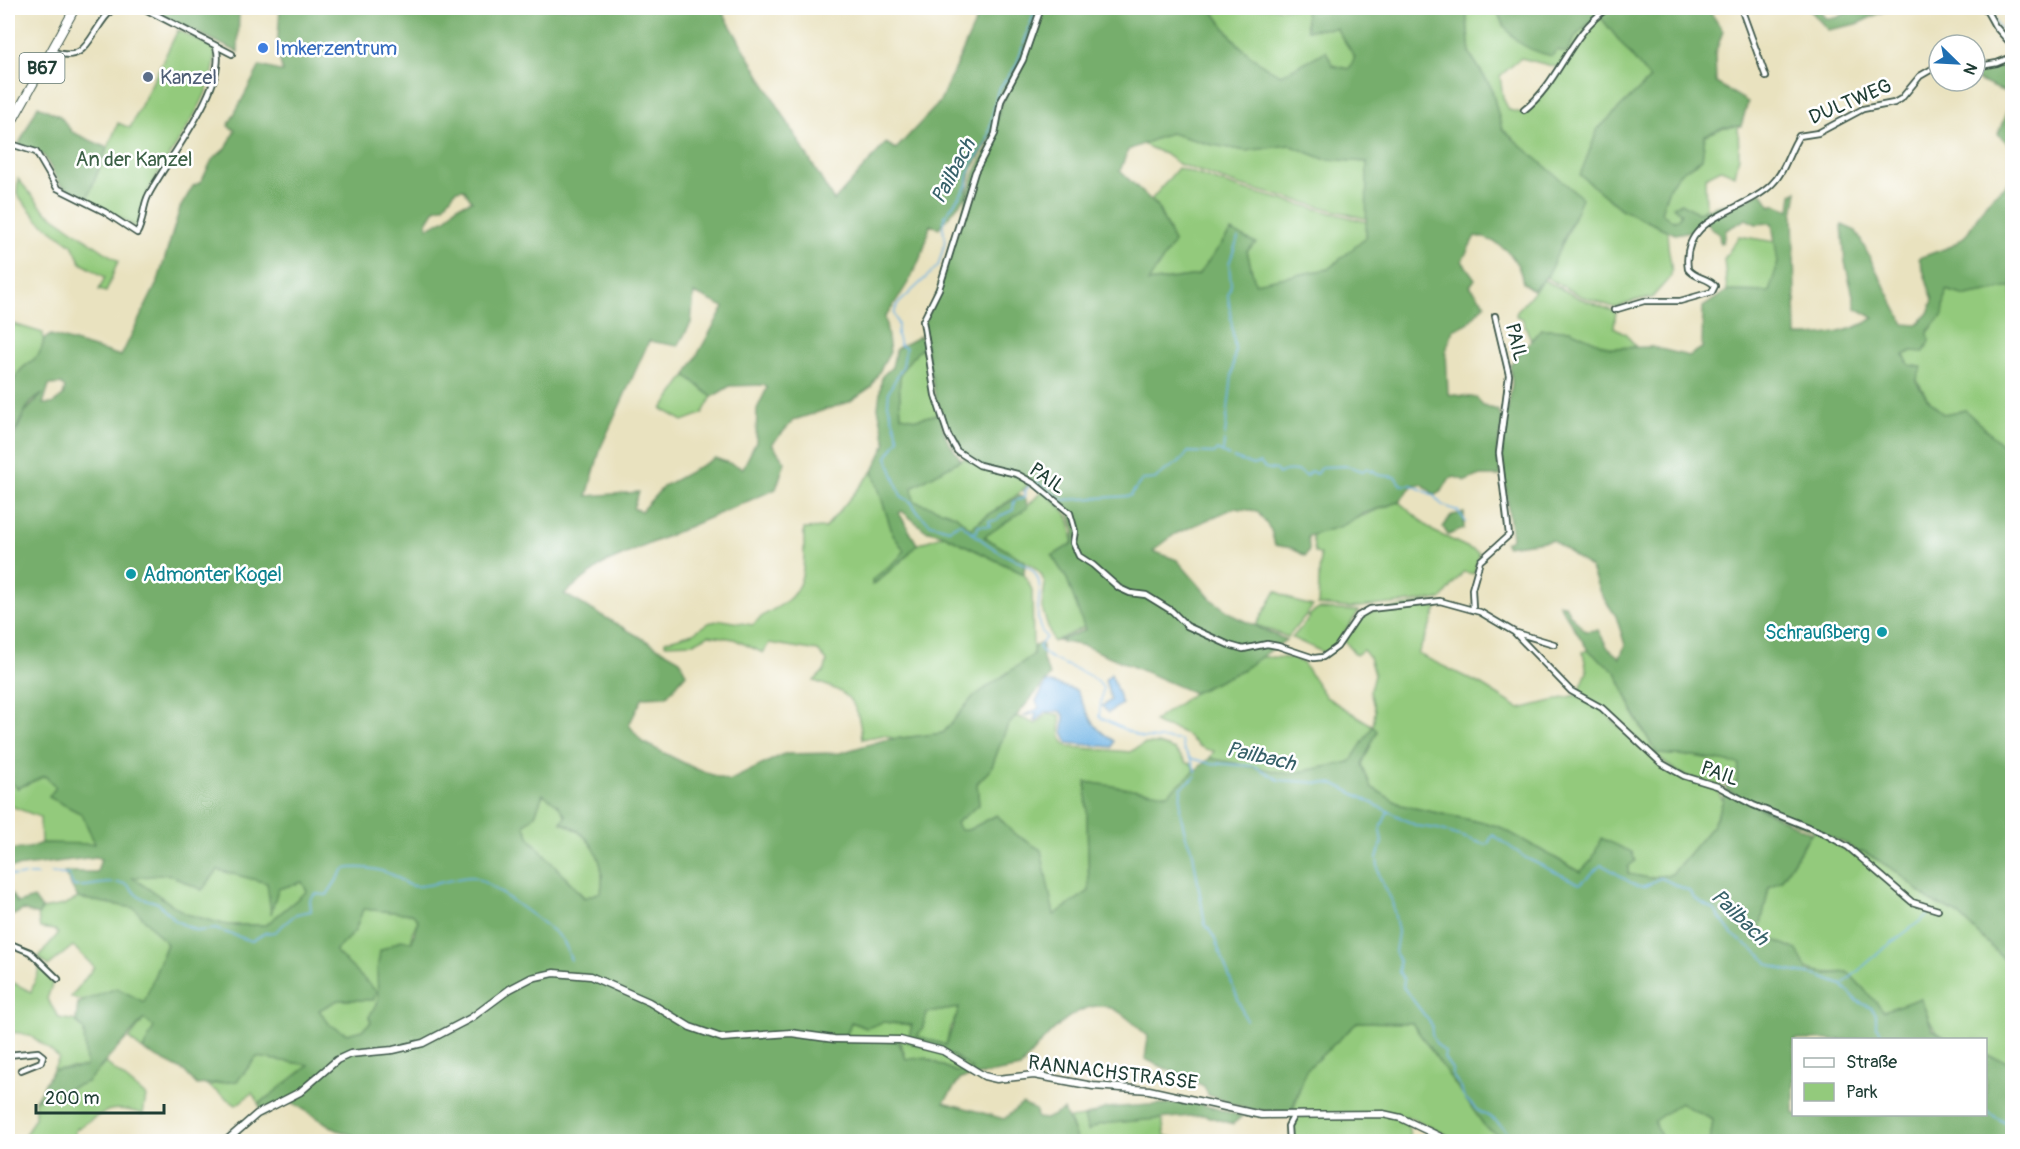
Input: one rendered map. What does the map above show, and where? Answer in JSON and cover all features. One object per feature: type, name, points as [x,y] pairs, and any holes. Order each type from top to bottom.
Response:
[{"type":"main road","name":"B67","points":[[8,129],[75,8]]},
{"type":"street","points":[[52,51],[69,56],[80,53],[101,20],[114,8]]},
{"type":"street","points":[[143,8],[232,54]]},
{"type":"street","name":"PAIL","points":[[1041,8],[1023,60],[1001,101],[995,134],[975,172],[939,289],[922,321],[935,395],[948,435],[957,451],[979,465],[1017,474],[1035,484],[1070,513],[1075,531],[1073,543],[1079,556],[1094,565],[1119,588],[1146,595],[1172,611],[1187,626],[1229,645],[1243,649],[1267,644],[1314,658],[1323,657],[1336,647],[1358,616],[1370,609],[1440,601],[1473,609],[1514,632],[1554,644]]},
{"type":"street","points":[[1524,110],[1533,103],[1566,59],[1577,37],[1608,8]]},
{"type":"street","points":[[1741,8],[1766,76]]},
{"type":"street","points":[[1985,8],[1995,27],[2013,45]]},
{"type":"street","points":[[8,143],[36,152],[57,188],[105,212],[137,233],[149,193],[180,147],[214,80],[219,62],[216,47]]},
{"type":"street","points":[[1987,65],[2013,57]]},
{"type":"street","name":"DULTWEG","points":[[1614,310],[1644,301],[1680,301],[1712,291],[1715,286],[1713,282],[1695,276],[1688,269],[1688,254],[1701,228],[1716,215],[1744,205],[1773,184],[1799,136],[1818,133],[1863,109],[1894,103],[1901,99],[1920,76],[1927,72]]},
{"type":"street","name":"PAIL","points":[[1473,609],[1472,589],[1480,561],[1509,535],[1499,453],[1509,375],[1495,316]]},
{"type":"street","name":"PAIL","points":[[1514,632],[1571,691],[1602,708],[1661,763],[1684,776],[1717,786],[1753,804],[1823,833],[1848,848],[1912,902],[1938,909]]},
{"type":"street","points":[[8,943],[30,952],[58,979]]},
{"type":"street","name":"RANNACHSTRASSE","points":[[225,1142],[257,1114],[300,1092],[344,1057],[358,1052],[393,1050],[423,1043],[471,1018],[510,989],[531,978],[554,973],[590,976],[650,1002],[690,1027],[722,1038],[790,1033],[834,1039],[900,1040],[943,1051],[984,1076],[997,1078],[1042,1076],[1093,1086],[1170,1094],[1250,1114],[1393,1116],[1451,1142]]},
{"type":"street","points":[[8,1055],[38,1052],[43,1056],[41,1062],[21,1070]]},
{"type":"street","points":[[1289,1142],[1288,1126],[1294,1115]]},
{"type":"green space","points":[[146,8],[239,8],[238,52]]},
{"type":"green space","points":[[280,8],[720,8],[834,201],[886,143],[896,149],[939,103],[982,8],[1038,8],[1019,64],[1001,95],[992,136],[972,169],[966,196],[939,228],[930,225],[913,273],[885,317],[890,352],[871,387],[849,402],[794,420],[772,444],[785,462],[776,489],[603,564],[564,594],[680,660],[686,674],[667,696],[643,697],[629,725],[642,742],[696,769],[729,781],[784,754],[840,753],[884,740],[943,733],[973,697],[1033,655],[1034,646],[1042,643],[1043,660],[1050,676],[1007,727],[991,769],[977,783],[979,805],[956,823],[960,830],[968,830],[997,815],[1013,833],[1041,850],[1054,915],[1089,891],[1086,782],[1167,794],[1210,758],[1289,774],[1350,762],[1373,726],[1377,731],[1362,764],[1371,787],[1401,805],[1498,826],[1580,872],[1592,860],[1601,838],[1632,852],[1635,861],[1628,867],[1628,874],[1649,878],[1672,874],[1713,825],[1723,801],[1724,791],[1811,833],[1781,881],[1769,887],[1759,933],[1797,950],[1808,971],[1829,974],[1848,972],[1884,1011],[1921,998],[1932,1029],[1945,1038],[1792,1038],[1792,1116],[1987,1116],[1987,1055],[2012,1063],[2012,1141],[1710,1141],[1713,1120],[1680,1103],[1654,1121],[1663,1141],[1509,1141],[1486,1128],[1412,1023],[1358,1022],[1306,1070],[1291,1113],[1246,1109],[1208,1095],[1204,1086],[1145,1059],[1148,1036],[1121,1013],[1111,1008],[1098,1006],[1072,1015],[1060,1024],[1020,1068],[960,1079],[944,1102],[1004,1119],[1022,1104],[1036,1110],[1037,1118],[1046,1119],[1064,1110],[1077,1141],[369,1141],[337,1130],[290,1101],[262,1116],[259,1104],[309,1065],[257,1057],[237,1081],[197,1085],[184,1071],[143,1050],[154,1027],[144,1019],[87,1082],[35,1100],[53,1070],[86,1067],[84,1030],[76,1021],[78,1003],[117,988],[144,1002],[167,944],[134,908],[78,898],[64,872],[97,872],[101,859],[96,857],[8,868],[8,850],[29,848],[41,843],[95,844],[82,814],[49,797],[56,787],[45,776],[17,788],[8,778],[8,442],[14,437],[25,412],[43,394],[30,404],[26,410],[17,427],[8,440],[10,390],[17,375],[36,357],[44,339],[51,335],[121,356],[158,281],[180,208],[193,186],[201,182],[212,160],[227,147],[235,130],[228,126],[260,66],[283,72],[277,51]],"holes":[[[464,189],[472,201],[457,206],[446,219],[428,228],[427,222],[435,209],[444,206],[456,190]],[[694,293],[724,307],[686,375],[712,397],[730,386],[764,385],[767,388],[757,409],[756,442],[743,468],[715,458],[664,486],[641,511],[633,508],[639,492],[587,496],[601,447],[649,341],[678,346],[691,323]],[[61,384],[65,388],[63,396],[52,404],[43,404],[49,385]],[[543,794],[558,805],[566,816],[561,822],[581,833],[599,859],[602,870],[601,892],[584,898],[531,840],[524,825],[535,815]],[[218,870],[267,883],[271,914],[278,889],[302,882],[307,891],[266,925],[227,925],[186,914],[133,878],[168,874],[202,890]],[[363,909],[412,914],[418,920],[412,942],[401,940],[380,951],[377,970],[378,1000],[369,1017],[371,1022],[362,1030],[347,1034],[330,1025],[319,1010],[338,1000],[374,1000],[376,991],[335,951],[355,931]],[[959,1008],[946,1045],[916,1036],[922,1030],[927,1013]],[[851,1022],[867,1028],[883,1022],[912,1025],[908,1042],[954,1056],[972,1069],[956,1072],[926,1058],[906,1059],[897,1038],[846,1037]]]},
{"type":"green space","points":[[1041,8],[1211,8],[1225,29],[1249,55],[1281,75],[1326,51],[1333,66],[1349,69],[1355,57],[1336,28],[1307,30],[1305,8],[1466,8],[1470,54],[1491,87],[1502,129],[1582,198],[1548,275],[1533,290],[1523,283],[1513,258],[1493,241],[1475,236],[1462,261],[1475,279],[1470,286],[1485,304],[1468,323],[1453,330],[1446,351],[1448,394],[1477,398],[1483,406],[1498,410],[1503,420],[1497,449],[1501,476],[1477,476],[1466,481],[1455,477],[1449,479],[1442,491],[1435,495],[1422,484],[1413,485],[1399,502],[1365,513],[1342,526],[1308,536],[1309,550],[1305,556],[1292,548],[1275,545],[1271,530],[1257,511],[1234,508],[1175,534],[1153,551],[1177,560],[1212,600],[1236,617],[1286,640],[1242,670],[1194,693],[1085,646],[1058,641],[1085,630],[1067,579],[1052,556],[1073,543],[1075,531],[1070,513],[1027,479],[979,465],[954,446],[935,395],[922,327],[939,289],[975,172],[993,139],[999,111]],"holes":[[[1170,133],[1208,144],[1246,151],[1289,145],[1324,159],[1367,162],[1366,238],[1328,269],[1255,283],[1247,251],[1256,243],[1231,231],[1198,275],[1148,282],[1174,242],[1156,205],[1120,171],[1128,150]]]},
{"type":"green space","points":[[1211,8],[1305,8],[1307,30],[1336,28],[1355,57],[1349,69],[1333,65],[1326,52],[1281,75],[1249,55],[1225,29]]},
{"type":"green space","points":[[1466,8],[1496,8],[1503,26],[1566,53],[1576,36],[1598,14],[1650,79],[1598,129],[1581,175],[1621,209],[1668,231],[1671,275],[1652,298],[1636,300],[1616,308],[1581,296],[1545,277],[1568,233],[1581,198],[1502,129],[1491,87],[1470,54]],"holes":[[[1521,58],[1560,68],[1534,103],[1522,113],[1509,110],[1503,98],[1500,76]]]},
{"type":"green space","points":[[1496,8],[1714,8],[1711,13],[1723,31],[1715,54],[1716,83],[1748,102],[1741,126],[1724,127],[1705,135],[1702,159],[1674,180],[1661,213],[1673,221],[1678,219],[1681,213],[1673,206],[1682,203],[1698,213],[1745,200],[1761,192],[1771,206],[1775,204],[1790,210],[1792,194],[1797,191],[1793,215],[1796,336],[1836,333],[1874,318],[1856,308],[1845,262],[1842,225],[1856,231],[1904,324],[1917,325],[1928,313],[1933,300],[1919,258],[1952,246],[1966,235],[1986,203],[2012,178],[2012,287],[1966,296],[1946,290],[1943,315],[1928,331],[1929,341],[1924,352],[1912,351],[1904,355],[1909,365],[1922,367],[1916,381],[1927,398],[1943,414],[1965,410],[2003,446],[2012,440],[2012,967],[1957,913],[1930,901],[1899,873],[1865,852],[1857,852],[1848,845],[1753,804],[1726,789],[1727,785],[1732,786],[1737,781],[1739,764],[1694,756],[1657,754],[1636,717],[1616,672],[1588,650],[1559,604],[1565,605],[1585,631],[1598,630],[1608,648],[1620,658],[1625,645],[1616,616],[1600,593],[1591,568],[1552,540],[1506,546],[1505,543],[1512,538],[1501,448],[1512,384],[1510,365],[1541,329],[1570,330],[1610,348],[1652,347],[1689,356],[1702,348],[1703,307],[1727,291],[1769,292],[1778,263],[1772,223],[1756,224],[1746,219],[1726,230],[1723,242],[1720,243],[1719,233],[1712,230],[1706,221],[1691,231],[1675,234],[1621,209],[1580,175],[1598,129],[1650,79],[1598,14],[1576,36],[1566,53],[1557,50],[1552,56],[1532,50],[1516,40],[1505,27]]},
{"type":"green space","points":[[1808,8],[1819,8],[1825,18],[1836,18],[1857,8],[1890,8],[1857,24],[1828,30]]},
{"type":"green space","name":"An der Kanzel","points":[[178,30],[214,48],[215,64],[210,81],[192,120],[148,193],[137,228],[87,199],[118,123],[130,128]]},
{"type":"green space","points":[[2012,59],[2012,95],[1987,84],[1987,67]]},
{"type":"green space","points":[[2012,97],[2012,147],[1998,134]]},
{"type":"green space","points":[[38,106],[60,116],[72,132],[107,148],[87,199],[60,184],[44,156],[19,144]]},
{"type":"green space","points":[[1738,126],[1739,156],[1735,175],[1721,169],[1705,177],[1706,208],[1698,213],[1682,203],[1674,207],[1681,213],[1679,219],[1667,218],[1663,215],[1661,213],[1664,202],[1674,180],[1702,159],[1705,135],[1724,127]]},
{"type":"green space","points":[[1171,133],[1208,144],[1246,151],[1289,145],[1324,159],[1367,162],[1367,219],[1238,185],[1179,164],[1165,154],[1142,144]]},
{"type":"green space","points":[[1178,168],[1241,189],[1367,222],[1366,238],[1328,269],[1255,283],[1247,251],[1256,243],[1231,232],[1198,275],[1148,282],[1174,242],[1157,205],[1151,200]]},
{"type":"green space","points":[[18,179],[45,211],[118,261],[106,292],[99,290],[105,277],[81,263],[72,245],[38,220],[17,194]]},
{"type":"green space","points":[[1739,236],[1775,242],[1778,261],[1769,292],[1727,291],[1724,259]]},
{"type":"green space","points":[[1544,280],[1579,298],[1616,312],[1614,327],[1626,334],[1636,347],[1610,348],[1569,330],[1541,329],[1531,340],[1522,318],[1516,316],[1517,311]]},
{"type":"green space","points":[[2012,287],[2012,440],[2003,446],[1965,410],[1943,414],[1927,398],[1904,355],[1912,351],[1943,315],[1945,290],[1966,296]]},
{"type":"green space","points":[[10,323],[43,333],[43,342],[39,354],[20,370],[8,394],[8,332]]},
{"type":"green space","points":[[920,336],[926,344],[908,362],[901,375],[901,416],[916,419],[939,414],[947,440],[961,460],[912,487],[914,501],[955,515],[971,529],[988,515],[1019,496],[1026,499],[1027,508],[984,537],[1025,561],[1024,574],[944,535],[925,530],[902,511],[899,513],[917,544],[906,557],[872,585],[872,580],[899,558],[904,550],[893,535],[873,471],[886,443],[878,408],[882,376],[892,367],[896,349]]},
{"type":"green space","points":[[926,344],[931,392],[939,414],[916,419],[901,416],[901,375],[908,362]]},
{"type":"green space","points":[[686,375],[712,397],[702,414],[683,421],[662,409]]},
{"type":"green space","points":[[964,458],[1030,482],[1016,496],[985,516],[971,529],[955,515],[914,501],[911,487]]},
{"type":"green space","points":[[873,471],[893,535],[904,550],[899,558],[872,580],[873,585],[906,557],[916,545],[944,535],[1024,574],[1032,590],[1033,655],[973,697],[943,733],[895,739],[884,735],[862,739],[858,715],[850,700],[844,694],[814,681],[825,670],[827,661],[818,651],[769,643],[763,653],[734,639],[709,635],[694,643],[665,644],[665,641],[693,633],[708,623],[722,620],[753,625],[763,615],[784,603],[798,588],[801,579],[804,560],[804,529],[825,528]]},
{"type":"green space","points":[[1042,491],[1066,513],[1069,519],[1072,544],[1052,556],[1067,579],[1085,627],[1053,642],[1042,608],[1045,584],[1041,574],[1034,567],[984,537],[1026,508]]},
{"type":"green space","points":[[1399,502],[1433,531],[1479,553],[1474,574],[1463,572],[1442,599],[1350,608],[1318,605],[1320,554],[1315,553],[1312,535]]},
{"type":"green space","points":[[1464,513],[1464,529],[1448,535],[1443,527],[1452,515]]},
{"type":"green space","points":[[1276,591],[1297,602],[1313,606],[1288,637],[1256,625]]},
{"type":"green space","points":[[1425,603],[1439,604],[1418,654],[1480,684],[1520,709],[1576,695],[1602,709],[1637,745],[1667,768],[1716,787],[1723,801],[1713,825],[1672,874],[1649,878],[1628,874],[1628,867],[1592,860],[1581,872],[1498,826],[1401,805],[1371,787],[1362,764],[1377,732],[1374,727],[1350,762],[1289,774],[1210,758],[1214,751],[1198,745],[1183,733],[1154,721],[1194,693],[1242,670],[1261,657],[1268,657],[1292,658],[1303,663],[1326,697],[1373,726],[1375,711],[1370,691],[1374,675],[1369,657],[1363,650],[1356,655],[1344,640],[1366,613]]},
{"type":"green space","points":[[1319,609],[1359,611],[1336,645],[1327,654],[1292,638],[1310,617],[1307,616]]},
{"type":"green space","points":[[1588,650],[1616,672],[1635,717],[1657,754],[1694,756],[1740,764],[1737,781],[1732,786],[1713,785],[1678,772],[1648,749],[1604,708],[1578,694],[1587,672],[1583,652]]},
{"type":"green space","points":[[1048,713],[1060,715],[1061,737],[1069,747],[1130,752],[1144,744],[1158,744],[1175,750],[1187,763],[1192,764],[1194,772],[1167,795],[1086,782],[1089,891],[1054,915],[1040,850],[1013,833],[997,815],[968,830],[960,831],[956,823],[979,805],[977,784],[991,768],[1007,727],[1016,716],[1036,724]]},
{"type":"green space","points":[[45,776],[56,787],[49,797],[82,814],[95,845],[41,843],[40,817],[8,805],[8,778],[18,788]]},
{"type":"green space","points":[[543,794],[558,805],[566,816],[561,823],[581,834],[594,850],[602,870],[601,892],[585,898],[531,840],[524,825],[535,815]]},
{"type":"green space","points":[[1814,829],[1849,853],[1864,852],[1899,873],[1930,901],[1957,913],[2012,967],[2012,1063],[1987,1055],[1987,1038],[1942,1036],[1931,1024],[1921,998],[1884,1011],[1848,972],[1819,972],[1790,959],[1759,933],[1769,887],[1781,881]]},
{"type":"green space","points":[[218,870],[268,883],[271,912],[278,889],[302,882],[307,891],[266,925],[227,925],[186,914],[132,878],[168,874],[202,890]]},
{"type":"green space","points":[[8,889],[17,903],[34,898],[42,909],[38,915],[23,910],[8,918]]},
{"type":"green space","points":[[78,898],[134,908],[167,943],[144,1003],[117,988],[85,1002],[71,997],[94,967],[73,946],[48,966],[38,957],[58,934],[55,930],[40,928],[38,915],[42,909],[64,905]]},
{"type":"green space","points":[[363,909],[412,914],[418,920],[412,933],[412,942],[379,983],[378,1000],[371,1022],[362,1030],[347,1034],[330,1025],[319,1010],[338,1000],[373,1000],[376,991],[335,951],[355,931]]},
{"type":"green space","points":[[41,965],[54,979],[47,999],[59,1018],[76,1021],[84,1030],[86,1067],[53,1070],[59,1058],[47,1048],[29,1036],[8,1033],[8,980],[31,992]]},
{"type":"green space","points":[[959,1008],[960,1011],[950,1027],[946,1045],[916,1036],[922,1030],[927,1013]]},
{"type":"green space","points":[[144,1019],[154,1027],[143,1050],[129,1039]]},
{"type":"green space","points":[[851,1022],[866,1028],[883,1022],[912,1025],[908,1042],[943,1051],[973,1069],[956,1072],[926,1058],[906,1059],[900,1040],[846,1037]]},
{"type":"green space","points":[[1358,1022],[1412,1023],[1486,1128],[1504,1138],[1501,1141],[1460,1141],[1406,1116],[1411,1141],[1292,1141],[1290,1134],[1297,1112],[1293,1111],[1306,1070]]},
{"type":"green space","points":[[257,1057],[310,1065],[259,1104],[252,1093],[236,1105],[207,1085],[237,1081]]},
{"type":"green space","points":[[106,1063],[146,1096],[143,1114],[114,1109],[100,1114],[75,1130],[75,1136],[70,1141],[21,1142],[35,1118],[35,1100],[86,1082]]},
{"type":"green space","points":[[1193,1102],[1242,1116],[1233,1124],[1203,1115],[1100,1124],[1088,1131],[1084,1117],[1106,1108]]},
{"type":"green space","points":[[1680,1103],[1713,1120],[1710,1141],[1663,1141],[1654,1121]]},
{"type":"green space","points":[[1084,1117],[1088,1130],[1100,1124],[1162,1118],[1165,1136],[1184,1141],[1077,1141],[1069,1119]]},
{"type":"water","points":[[1111,674],[1122,704],[1108,713],[1102,706],[1111,700],[1105,680]]},
{"type":"water","points":[[1047,682],[1076,690],[1095,725],[1114,741],[1112,747],[1068,743],[1063,731],[1064,715],[1060,711],[1045,712],[1036,721],[1034,719],[1037,713],[1023,716],[1039,708],[1036,701]]},
{"type":"waterway","name":"Pailbach","points":[[1036,8],[1016,66],[998,90],[987,142],[973,162],[968,174],[968,184],[945,216],[943,227],[945,242],[938,266],[897,305],[894,314],[898,325],[897,335],[900,345],[906,348],[903,366],[889,391],[888,404],[899,439],[887,457],[901,496],[911,502],[919,514],[931,524],[949,529],[960,523],[995,549],[1032,570],[1040,589],[1038,621],[1046,637],[1039,647],[1052,658],[1097,681],[1103,688],[1099,717],[1142,738],[1181,740],[1190,758],[1209,763],[1255,766],[1279,780],[1335,784],[1417,826],[1438,829],[1487,845],[1493,835],[1526,858],[1580,884],[1601,865],[1639,886],[1661,878],[1689,891],[1694,898],[1715,911],[1732,934],[1762,956],[1768,964],[1785,970],[1818,976],[1842,985],[1856,1000],[1871,1008],[1876,1014],[1876,1027],[1885,1038]]},
{"type":"waterway","points":[[1989,8],[1997,25],[2012,40]]},
{"type":"waterway","points":[[1223,451],[1235,350],[1228,295],[1231,285],[1229,264],[1238,238]]},
{"type":"waterway","points":[[1035,481],[1063,500],[1130,496],[1142,480],[1155,479],[1185,457],[1188,452],[1214,453],[1217,450],[1229,456]]},
{"type":"waterway","points":[[1233,458],[1253,465],[1260,463],[1265,468],[1276,470],[1279,474],[1292,470],[1306,476],[1311,471],[1316,474],[1322,467],[1347,466],[1363,471],[1367,468],[1378,475],[1395,477],[1401,485],[1412,485],[1433,495],[1442,505],[1458,511],[1466,522]]},
{"type":"waterway","points":[[971,532],[977,532],[978,526],[990,526],[989,521],[998,520],[1000,516],[1013,510],[1014,501],[1024,498],[1025,491],[1031,484]]},
{"type":"waterway","points":[[1191,759],[1196,772]]},
{"type":"waterway","points":[[1196,776],[1181,788],[1180,812],[1186,837],[1193,853],[1205,924],[1214,937],[1246,1020]]},
{"type":"waterway","points":[[1388,811],[1380,830],[1382,842],[1377,858],[1379,876],[1392,901],[1398,932],[1395,952],[1399,960],[1399,972],[1404,980],[1403,987],[1432,1025],[1434,1040],[1445,1052],[1444,1058],[1452,1069],[1452,1075],[1461,1087],[1463,1096],[1477,1110],[1495,1120],[1517,1142]]},
{"type":"waterway","points":[[117,883],[127,885],[140,897],[158,903],[176,921],[197,931],[215,929],[252,941],[265,933],[275,932],[296,914],[311,911],[310,900],[315,894],[327,895],[344,869],[368,868],[381,871],[414,886],[472,877],[502,894],[556,933],[562,939],[571,960]]},
{"type":"waterway","points":[[50,873],[69,875],[73,886],[114,883]]},
{"type":"waterway","points":[[8,874],[15,876]]},
{"type":"waterway","points":[[18,876],[24,875]]},
{"type":"waterway","points":[[29,875],[37,875]]},
{"type":"waterway","points":[[1843,984],[1882,950],[1928,915]]},
{"type":"waterway","name":"Pailbach","points":[[1987,1112],[2012,1127]]},
{"type":"place","name":"Imkerzentrum","points":[[263,48]]},
{"type":"place","name":"Kanzel","points":[[148,77]]},
{"type":"place","name":"Admonter Kogel","points":[[131,574]]},
{"type":"place","name":"Schraußberg","points":[[1882,632]]}]
